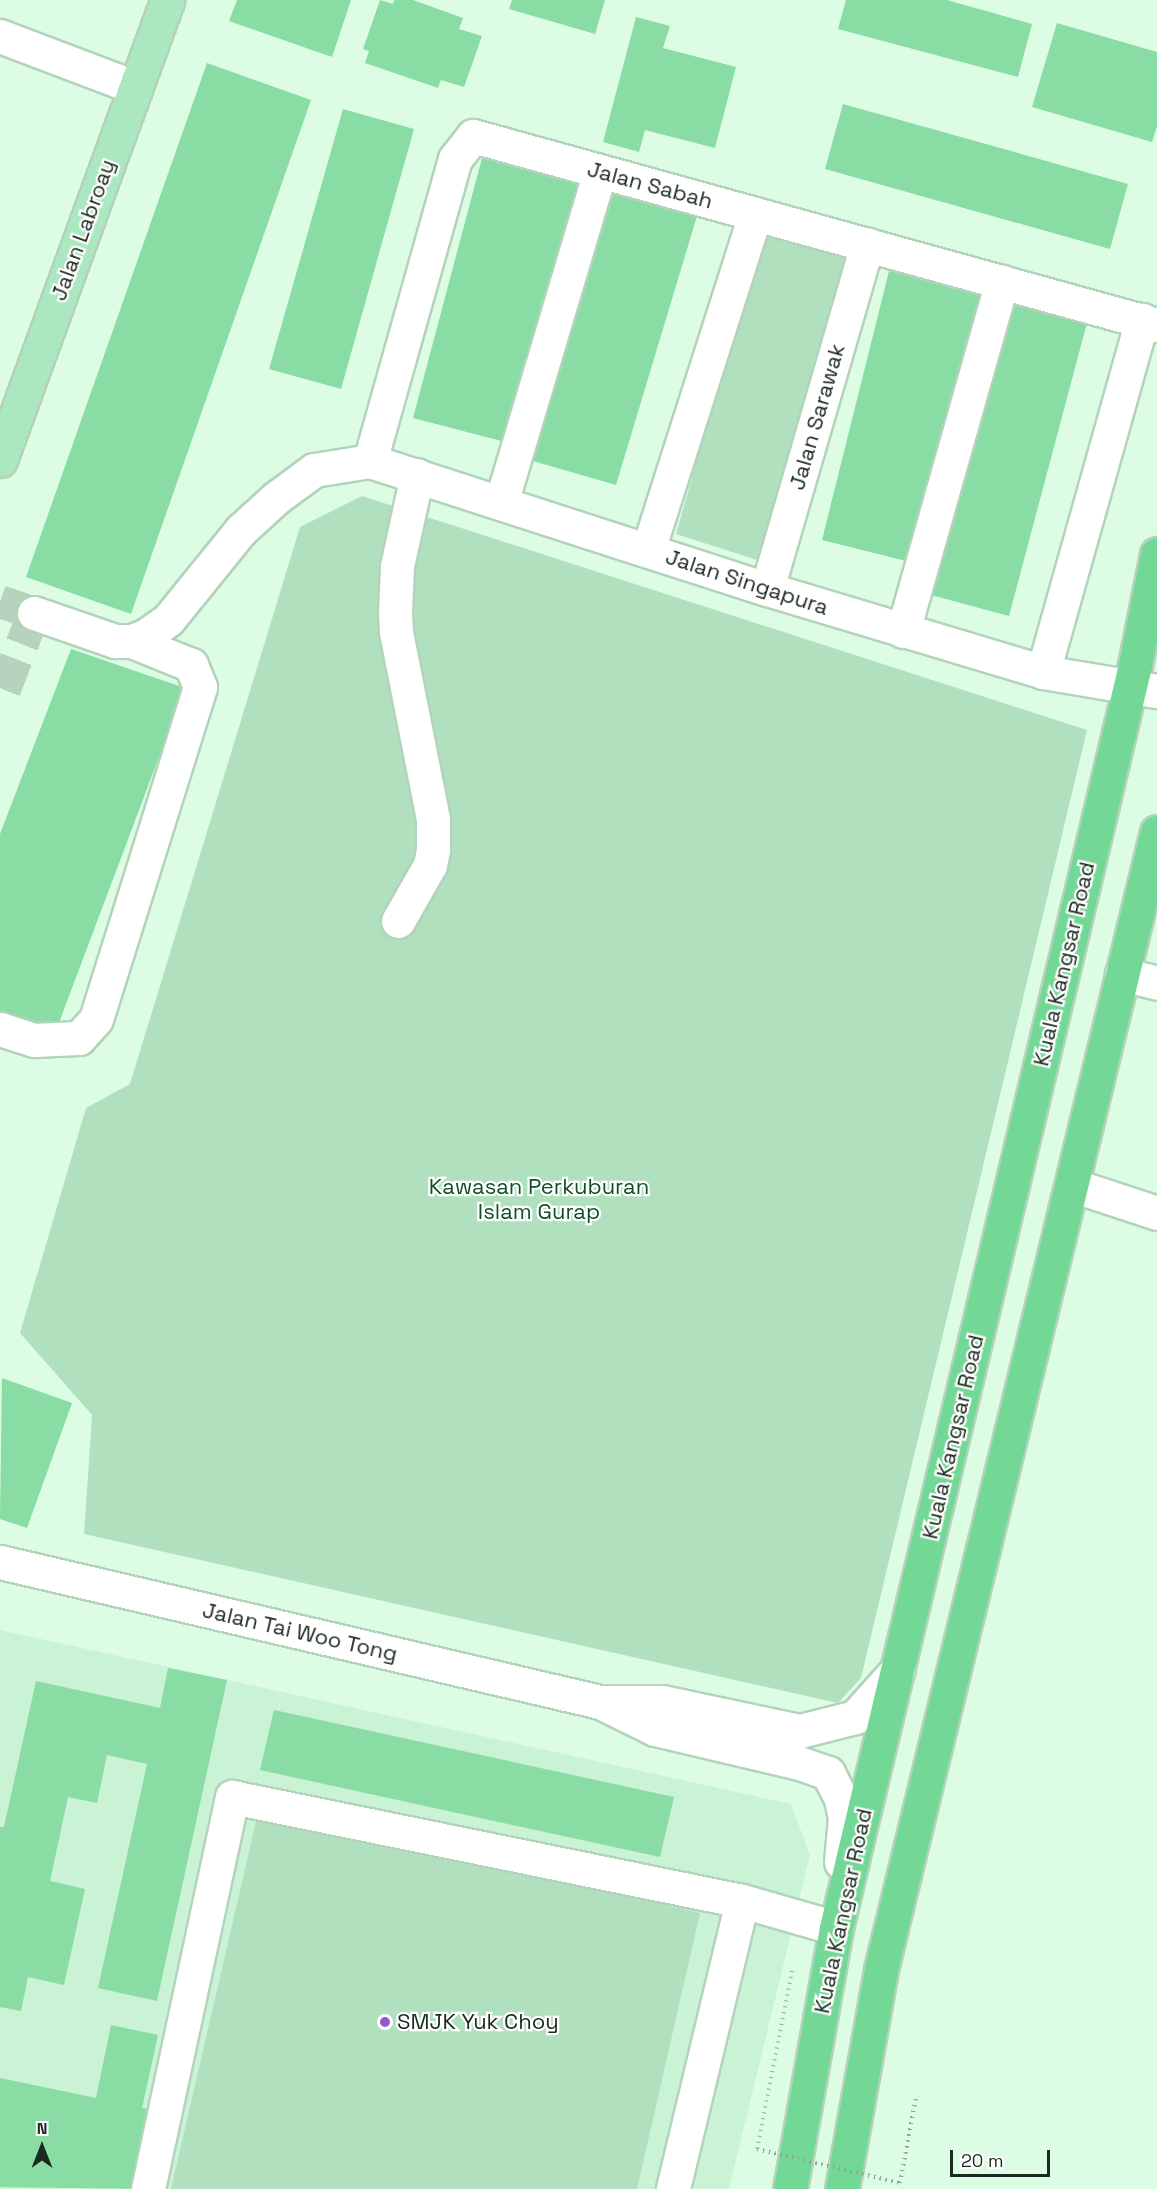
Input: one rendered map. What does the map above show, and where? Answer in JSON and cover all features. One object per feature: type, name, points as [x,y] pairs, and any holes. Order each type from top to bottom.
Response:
[{"type":"highway","name":"Kuala Kangsar Road","points":[[790,2189],[797,2138],[836,1928],[898,1669],[1143,690],[1157,554]]},
{"type":"highway","points":[[842,2189],[881,1969],[1157,832]]},
{"type":"highway","points":[[782,2189],[797,2138]]},
{"type":"main road","name":"Jalan Labroay","points":[[0,460],[167,0]]},
{"type":"street","points":[[0,36],[134,87]]},
{"type":"street","name":"Jalan Sabah","points":[[370,461],[455,159],[473,136],[1149,323]]},
{"type":"street","points":[[501,503],[600,171]]},
{"type":"street","points":[[648,549],[755,214]]},
{"type":"street","name":"Jalan Sarawak","points":[[767,589],[867,244]]},
{"type":"street","points":[[903,631],[1002,282]]},
{"type":"street","points":[[1042,672],[1149,323]]},
{"type":"street","points":[[34,613],[115,641],[132,641],[145,636],[168,621],[241,530],[276,498],[314,470],[370,461]]},
{"type":"street","name":"Jalan Singapura","points":[[370,461],[903,631],[1042,672],[1143,690]]},
{"type":"street","points":[[398,921],[430,865],[434,835],[433,819],[396,632],[395,612],[397,566],[417,475]]},
{"type":"street","points":[[0,1029],[34,1040],[79,1038],[96,1019],[200,687],[191,665],[132,641]]},
{"type":"street","points":[[1122,974],[1157,983]]},
{"type":"street","points":[[1072,1185],[1157,1213]]},
{"type":"street","name":"Jalan Tai Woo Tong","points":[[0,1562],[600,1702],[655,1729],[799,1763],[828,1773],[841,1799],[845,1818],[840,1856],[846,1886]]},
{"type":"street","name":"Jalan Tai Woo Tong","points":[[600,1702],[662,1702],[800,1731],[855,1717],[898,1669]]},
{"type":"street","points":[[148,2189],[232,1797],[742,1901],[836,1928]]},
{"type":"street","points":[[673,2189],[742,1901]]},
{"type":"path","points":[[792,1971],[757,2149],[900,2183],[916,2097]]},
{"type":"shaded area","name":"SMJK Yuk Choy","points":[[0,1630],[791,1804],[810,1855],[729,2189],[0,2189]]},
{"type":"green space","points":[[764,223],[849,246],[757,560],[676,534]]},
{"type":"green space","name":"Kawasan Perkuburan Islam Gurap","points":[[362,496],[1087,730],[861,1678],[838,1703],[84,1534],[92,1415],[20,1333],[86,1108],[130,1084],[300,527]]},
{"type":"green space","points":[[258,1813],[700,1913],[637,2189],[171,2189]]},
{"type":"building","points":[[237,0],[351,0],[332,57],[229,21]]},
{"type":"building","points":[[380,0],[393,4],[394,0],[413,0],[463,18],[459,29],[482,36],[464,87],[441,80],[438,88],[365,63],[369,51],[363,49]]},
{"type":"building","points":[[512,0],[605,0],[595,34],[509,9]]},
{"type":"building","points":[[846,0],[947,0],[1032,24],[1018,77],[838,29]]},
{"type":"building","points":[[636,17],[670,26],[663,48],[736,67],[715,148],[645,130],[639,152],[603,142]]},
{"type":"building","points":[[1057,23],[1157,52],[1157,126],[1152,142],[1032,107]]},
{"type":"building","points":[[207,63],[311,100],[131,614],[26,577]]},
{"type":"building","points":[[843,104],[1128,184],[1110,249],[825,169]]},
{"type":"building","points":[[343,109],[414,129],[341,389],[269,369]]},
{"type":"building","points":[[482,158],[583,185],[513,444],[413,418]]},
{"type":"building","points":[[614,192],[697,216],[616,485],[533,461]]},
{"type":"building","points":[[889,271],[985,295],[918,564],[822,540]]},
{"type":"building","points":[[1009,303],[1087,323],[1009,616],[931,595]]},
{"type":"building","points":[[71,649],[185,688],[57,1028],[0,1017],[0,834]]},
{"type":"building","points":[[2,1378],[72,1403],[27,1528],[0,1519]]},
{"type":"building","points":[[168,1668],[227,1680],[157,2001],[98,1988],[147,1764],[107,1755],[97,1803],[68,1797],[50,1881],[85,1889],[64,1985],[28,1977],[21,2011],[0,2007],[0,1827],[4,1827],[36,1681],[160,1708]]},
{"type":"building","points":[[274,1710],[674,1797],[660,1857],[260,1770]]},
{"type":"building","points":[[111,2025],[158,2035],[142,2108],[162,2112],[145,2189],[0,2187],[0,2078],[96,2098]]},
{"type":"tunnel","points":[[0,601],[34,613],[0,700]]},
{"type":"place","name":"SMJK Yuk Choy","points":[[385,2022]]}]
